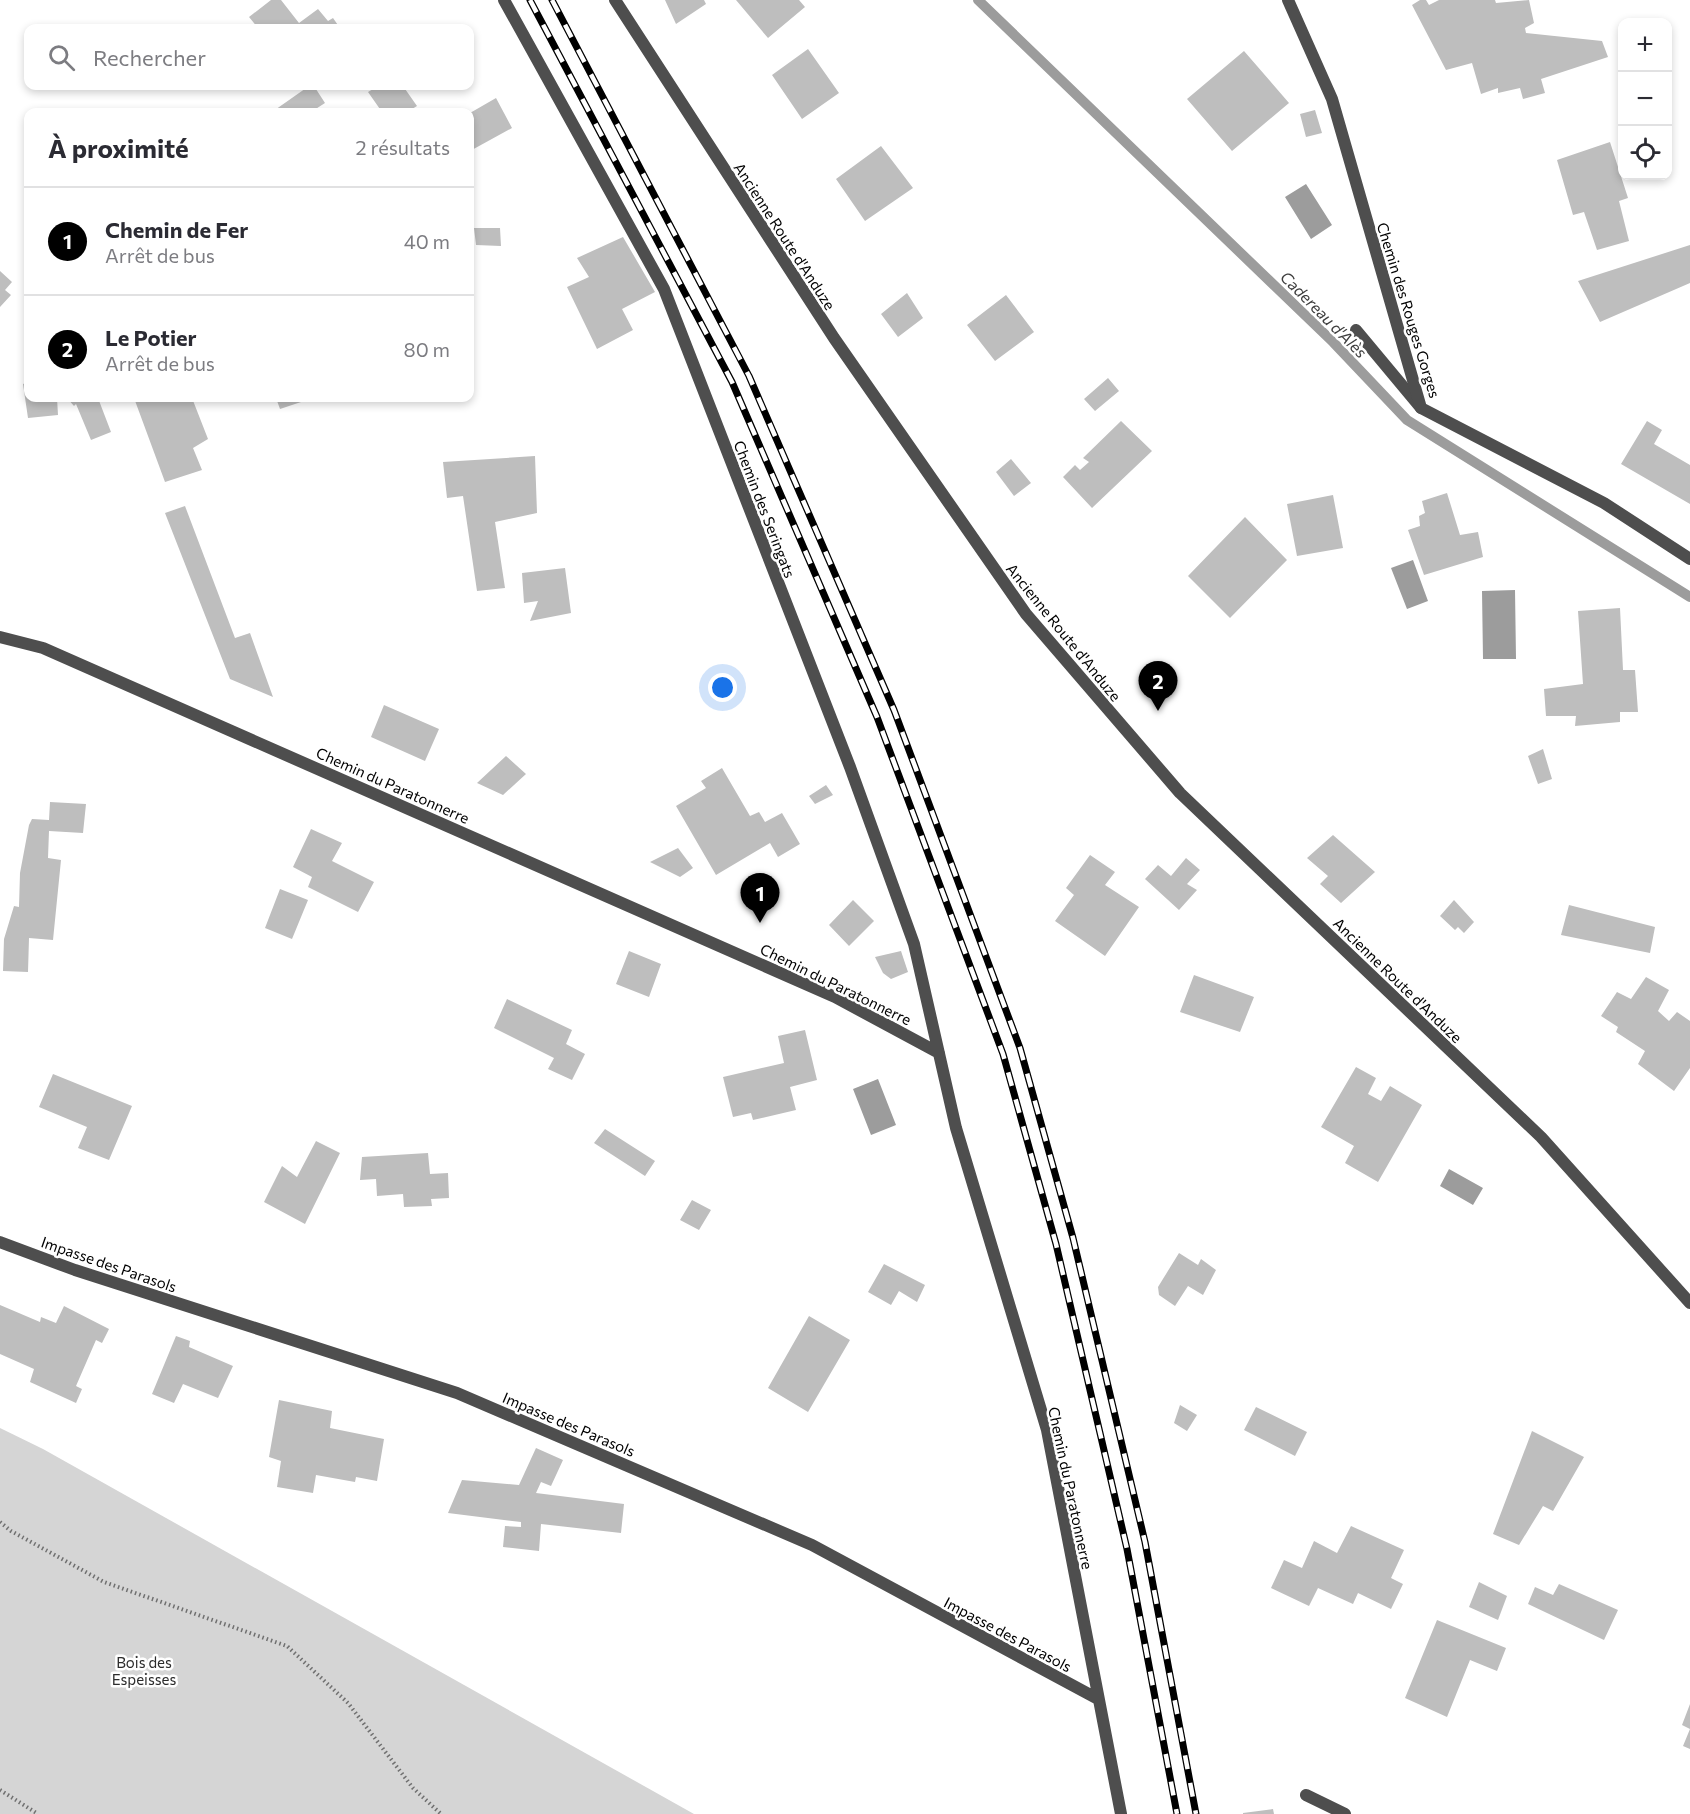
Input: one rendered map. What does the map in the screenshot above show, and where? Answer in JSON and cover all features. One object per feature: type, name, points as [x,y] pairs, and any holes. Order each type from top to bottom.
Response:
[{"type":"street","name":"Chemin des Seringats","points":[[504,0],[664,289],[850,767],[914,944],[939,1053]]},
{"type":"street","name":"Ancienne Route d'Anduze","points":[[615,0],[834,338],[1026,614],[1180,793],[1541,1137],[1690,1303]]},
{"type":"street","name":"Chemin des Rouges Gorges","points":[[1288,0],[1332,99],[1421,408],[1604,503],[1690,559]]},
{"type":"street","points":[[1356,330],[1421,408]]},
{"type":"street","name":"Chemin du Paratonnerre","points":[[0,637],[43,648],[835,997],[939,1053],[956,1128],[1047,1430],[1121,1814]]},
{"type":"street","name":"Impasse des Parasols","points":[[0,1242],[75,1270],[467,1397],[812,1545],[1098,1700]]},
{"type":"street","points":[[1306,1795],[1345,1814]]},
{"type":"path","points":[[0,1522],[11,1532],[104,1582],[287,1646],[348,1702],[414,1788],[441,1814]]},
{"type":"path","points":[[0,1790],[38,1814]]},
{"type":"green space","name":"Bois des Espeisses","points":[[0,1428],[43,1449],[694,1814],[0,1814]]},
{"type":"shaded area","points":[[1306,184],[1332,225],[1311,239],[1285,197]]},
{"type":"shaded area","points":[[1413,560],[1428,601],[1407,609],[1391,568]]},
{"type":"shaded area","points":[[1515,590],[1516,659],[1483,659],[1482,591]]},
{"type":"shaded area","points":[[878,1079],[896,1125],[871,1135],[853,1089]]},
{"type":"shaded area","points":[[1449,1169],[1483,1188],[1473,1205],[1440,1186]]},
{"type":"building","points":[[271,0],[281,0],[299,23],[318,9],[328,21],[333,18],[337,24],[255,24],[249,17]]},
{"type":"building","points":[[665,0],[704,0],[706,4],[676,24]]},
{"type":"building","points":[[736,0],[799,0],[805,7],[768,38]]},
{"type":"building","points":[[1420,0],[1426,0],[1429,5],[1439,0],[1495,0],[1496,3],[1529,0],[1534,23],[1525,28],[1526,33],[1602,41],[1608,57],[1541,79],[1545,93],[1523,99],[1520,88],[1498,93],[1498,88],[1481,94],[1472,63],[1446,70],[1412,5]]},
{"type":"building","points":[[808,49],[839,93],[802,119],[772,75]]},
{"type":"building","points":[[1244,51],[1289,103],[1232,151],[1187,99]]},
{"type":"building","points":[[303,90],[317,90],[325,103],[317,108],[278,108]]},
{"type":"building","points":[[371,90],[406,90],[417,106],[414,108],[379,108],[368,92]]},
{"type":"building","points":[[496,98],[512,128],[474,149],[474,111]]},
{"type":"building","points":[[1315,110],[1322,133],[1306,137],[1300,114]]},
{"type":"building","points":[[1610,142],[1618,167],[1618,180],[1622,180],[1628,198],[1619,201],[1629,241],[1597,250],[1584,212],[1573,215],[1557,160]]},
{"type":"building","points":[[881,146],[913,188],[865,221],[836,179]]},
{"type":"building","points":[[474,228],[500,228],[501,246],[476,245]]},
{"type":"building","points":[[623,237],[655,292],[622,309],[633,330],[597,349],[567,287],[589,277],[577,258]]},
{"type":"building","points":[[1690,245],[1690,283],[1600,322],[1578,281]]},
{"type":"building","points":[[0,271],[12,282],[5,290],[11,295],[0,307]]},
{"type":"building","points":[[907,293],[923,318],[898,337],[881,314]]},
{"type":"building","points":[[1006,295],[1034,332],[995,361],[967,325]]},
{"type":"building","points":[[1108,378],[1119,391],[1095,411],[1084,399]]},
{"type":"building","points":[[26,402],[57,402],[58,415],[28,418]]},
{"type":"building","points":[[70,402],[100,402],[111,432],[91,440],[76,404],[74,406]]},
{"type":"building","points":[[135,402],[194,402],[208,439],[193,448],[202,470],[165,482]]},
{"type":"building","points":[[277,402],[301,402],[280,409]]},
{"type":"building","points":[[1121,421],[1152,451],[1092,508],[1063,477],[1075,465],[1080,470],[1089,462],[1083,458]]},
{"type":"building","points":[[1647,421],[1662,430],[1654,444],[1690,465],[1690,504],[1621,464]]},
{"type":"building","points":[[535,456],[537,513],[495,522],[505,588],[477,591],[463,496],[447,498],[443,462]]},
{"type":"building","points":[[1011,459],[1031,483],[1014,496],[996,472]]},
{"type":"building","points":[[1447,493],[1460,535],[1478,532],[1483,557],[1424,575],[1408,530],[1420,526],[1419,516],[1425,513],[1422,501]]},
{"type":"building","points":[[1333,495],[1343,548],[1297,556],[1287,504]]},
{"type":"building","points":[[185,506],[235,638],[250,633],[273,697],[230,679],[165,513]]},
{"type":"building","points":[[1245,517],[1287,560],[1230,618],[1188,576]]},
{"type":"building","points":[[565,568],[571,613],[530,621],[538,601],[524,603],[522,573]]},
{"type":"building","points":[[1620,608],[1623,670],[1635,670],[1638,712],[1620,712],[1620,722],[1575,726],[1576,716],[1546,716],[1544,689],[1583,684],[1578,611]]},
{"type":"building","points":[[384,705],[439,729],[425,761],[371,737]]},
{"type":"building","points":[[1543,749],[1552,779],[1538,784],[1528,756]]},
{"type":"building","points":[[506,756],[526,774],[503,795],[477,783]]},
{"type":"building","points":[[722,768],[750,816],[759,812],[765,822],[782,813],[800,844],[778,857],[770,843],[716,875],[676,806],[706,788],[701,781]]},
{"type":"building","points":[[826,785],[833,795],[815,804],[809,796]]},
{"type":"building","points":[[50,802],[86,804],[83,833],[49,831],[48,858],[61,860],[53,940],[29,938],[28,972],[3,971],[4,939],[14,906],[19,907],[20,873],[29,825],[32,819],[49,820]]},
{"type":"building","points":[[311,829],[342,843],[332,861],[374,882],[358,912],[308,887],[312,877],[293,867]]},
{"type":"building","points":[[1333,835],[1375,872],[1341,903],[1320,884],[1328,876],[1307,858]]},
{"type":"building","points":[[678,848],[693,868],[680,877],[650,862]]},
{"type":"building","points":[[1090,855],[1115,872],[1105,885],[1139,907],[1105,956],[1055,921],[1074,895],[1066,888]]},
{"type":"building","points":[[1186,858],[1200,870],[1187,884],[1197,890],[1179,910],[1145,879],[1158,865],[1171,876]]},
{"type":"building","points":[[280,889],[308,900],[292,939],[265,928]]},
{"type":"building","points":[[853,900],[874,921],[849,946],[829,925]]},
{"type":"building","points":[[1454,900],[1474,922],[1464,933],[1458,927],[1455,930],[1440,916]]},
{"type":"building","points":[[1569,905],[1655,927],[1650,953],[1561,935]]},
{"type":"building","points":[[629,951],[661,964],[649,997],[616,984]]},
{"type":"building","points":[[901,951],[908,972],[891,979],[883,973],[875,957]]},
{"type":"building","points":[[1194,975],[1254,997],[1240,1032],[1180,1012]]},
{"type":"building","points":[[1646,977],[1669,990],[1658,1011],[1669,1021],[1677,1012],[1690,1021],[1690,1068],[1674,1091],[1638,1064],[1645,1051],[1616,1032],[1618,1027],[1601,1016],[1617,992],[1631,999]]},
{"type":"building","points":[[507,999],[572,1030],[566,1044],[585,1054],[572,1080],[548,1069],[554,1058],[494,1028]]},
{"type":"building","points":[[805,1030],[817,1080],[790,1087],[796,1110],[753,1120],[751,1113],[733,1117],[723,1077],[784,1063],[778,1036]]},
{"type":"building","points":[[1356,1067],[1376,1078],[1368,1094],[1381,1101],[1390,1086],[1422,1105],[1378,1182],[1345,1163],[1354,1146],[1321,1127]]},
{"type":"building","points":[[53,1074],[132,1106],[109,1160],[78,1148],[87,1127],[39,1107]]},
{"type":"building","points":[[605,1129],[655,1161],[645,1176],[594,1143]]},
{"type":"building","points":[[316,1141],[340,1153],[305,1224],[264,1202],[282,1166],[297,1177]]},
{"type":"building","points":[[428,1153],[430,1174],[448,1173],[449,1198],[431,1199],[432,1206],[404,1207],[403,1194],[377,1196],[376,1179],[360,1180],[362,1157]]},
{"type":"building","points":[[692,1200],[711,1210],[699,1230],[680,1220]]},
{"type":"building","points":[[1179,1253],[1198,1265],[1201,1259],[1216,1270],[1203,1295],[1188,1286],[1175,1306],[1159,1295],[1158,1287]]},
{"type":"building","points":[[884,1264],[925,1285],[917,1302],[899,1291],[891,1305],[868,1292]]},
{"type":"building","points":[[0,1305],[40,1322],[41,1317],[56,1323],[64,1306],[109,1329],[102,1343],[96,1340],[76,1386],[82,1389],[76,1403],[30,1382],[34,1369],[0,1354]]},
{"type":"building","points":[[809,1316],[850,1340],[808,1412],[768,1388]]},
{"type":"building","points":[[176,1336],[190,1341],[189,1347],[233,1366],[218,1398],[183,1384],[174,1403],[152,1394]]},
{"type":"building","points":[[279,1400],[332,1411],[330,1428],[384,1439],[377,1481],[356,1477],[355,1482],[316,1475],[313,1493],[277,1487],[281,1461],[269,1457]]},
{"type":"building","points":[[1180,1405],[1197,1415],[1187,1431],[1174,1423]]},
{"type":"building","points":[[1256,1407],[1307,1432],[1295,1456],[1244,1430]]},
{"type":"building","points":[[1532,1431],[1584,1457],[1553,1511],[1543,1506],[1519,1545],[1493,1534]]},
{"type":"building","points":[[536,1448],[563,1460],[551,1486],[541,1482],[536,1493],[624,1504],[621,1533],[541,1524],[539,1551],[503,1547],[505,1526],[521,1527],[521,1522],[448,1513],[462,1480],[519,1485]]},
{"type":"building","points":[[1351,1526],[1404,1550],[1391,1578],[1403,1584],[1391,1609],[1358,1593],[1353,1604],[1318,1588],[1309,1606],[1271,1588],[1284,1560],[1302,1568],[1314,1541],[1337,1553]]},
{"type":"building","points":[[1479,1582],[1507,1596],[1498,1620],[1469,1607]]},
{"type":"building","points":[[1559,1584],[1618,1610],[1604,1640],[1528,1604],[1535,1587],[1553,1595]]},
{"type":"building","points":[[1437,1620],[1506,1648],[1497,1671],[1470,1660],[1447,1717],[1405,1698]]},
{"type":"building","points":[[1690,1704],[1690,1729],[1682,1725]]},
{"type":"building","points":[[1690,1729],[1690,1749],[1683,1746]]},
{"type":"building","points":[[1273,1809],[1274,1814],[1243,1814],[1243,1813]]},
{"type":"waterway","name":"Cadereau d'Alès","points":[[978,0],[1333,342],[1407,420],[1690,597]]},
{"type":"railway","points":[[530,0],[732,382],[877,717],[1003,1054],[1056,1244],[1127,1549],[1177,1814]]},
{"type":"railway","points":[[552,0],[749,376],[894,710],[1020,1048],[1073,1238],[1145,1542],[1196,1814]]},
{"type":"place","name":"Le Potier","points":[[1158,711]]},
{"type":"place","name":"Chemin de Fer","points":[[760,923]]}]
